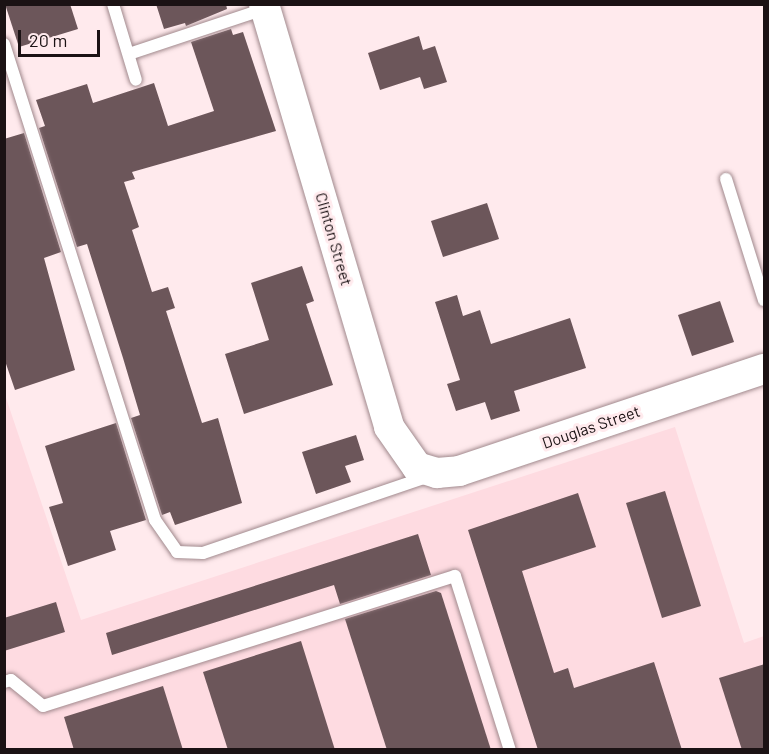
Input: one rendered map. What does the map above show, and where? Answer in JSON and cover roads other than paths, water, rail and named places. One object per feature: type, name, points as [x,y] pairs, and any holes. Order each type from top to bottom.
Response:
[{"type":"street","name":"Clinton Street","points":[[265,7],[389,427],[427,470]]},
{"type":"street","name":"Douglas Street","points":[[427,470],[459,471],[765,369]]},
{"type":"lane","points":[[113,4],[136,80]]},
{"type":"lane","points":[[129,54],[265,7]]},
{"type":"lane","points":[[4,44],[155,520],[177,552],[203,553],[427,470]]},
{"type":"lane","points":[[726,179],[765,300]]},
{"type":"lane","points":[[4,682],[11,680],[44,706],[455,576],[510,750]]}]
